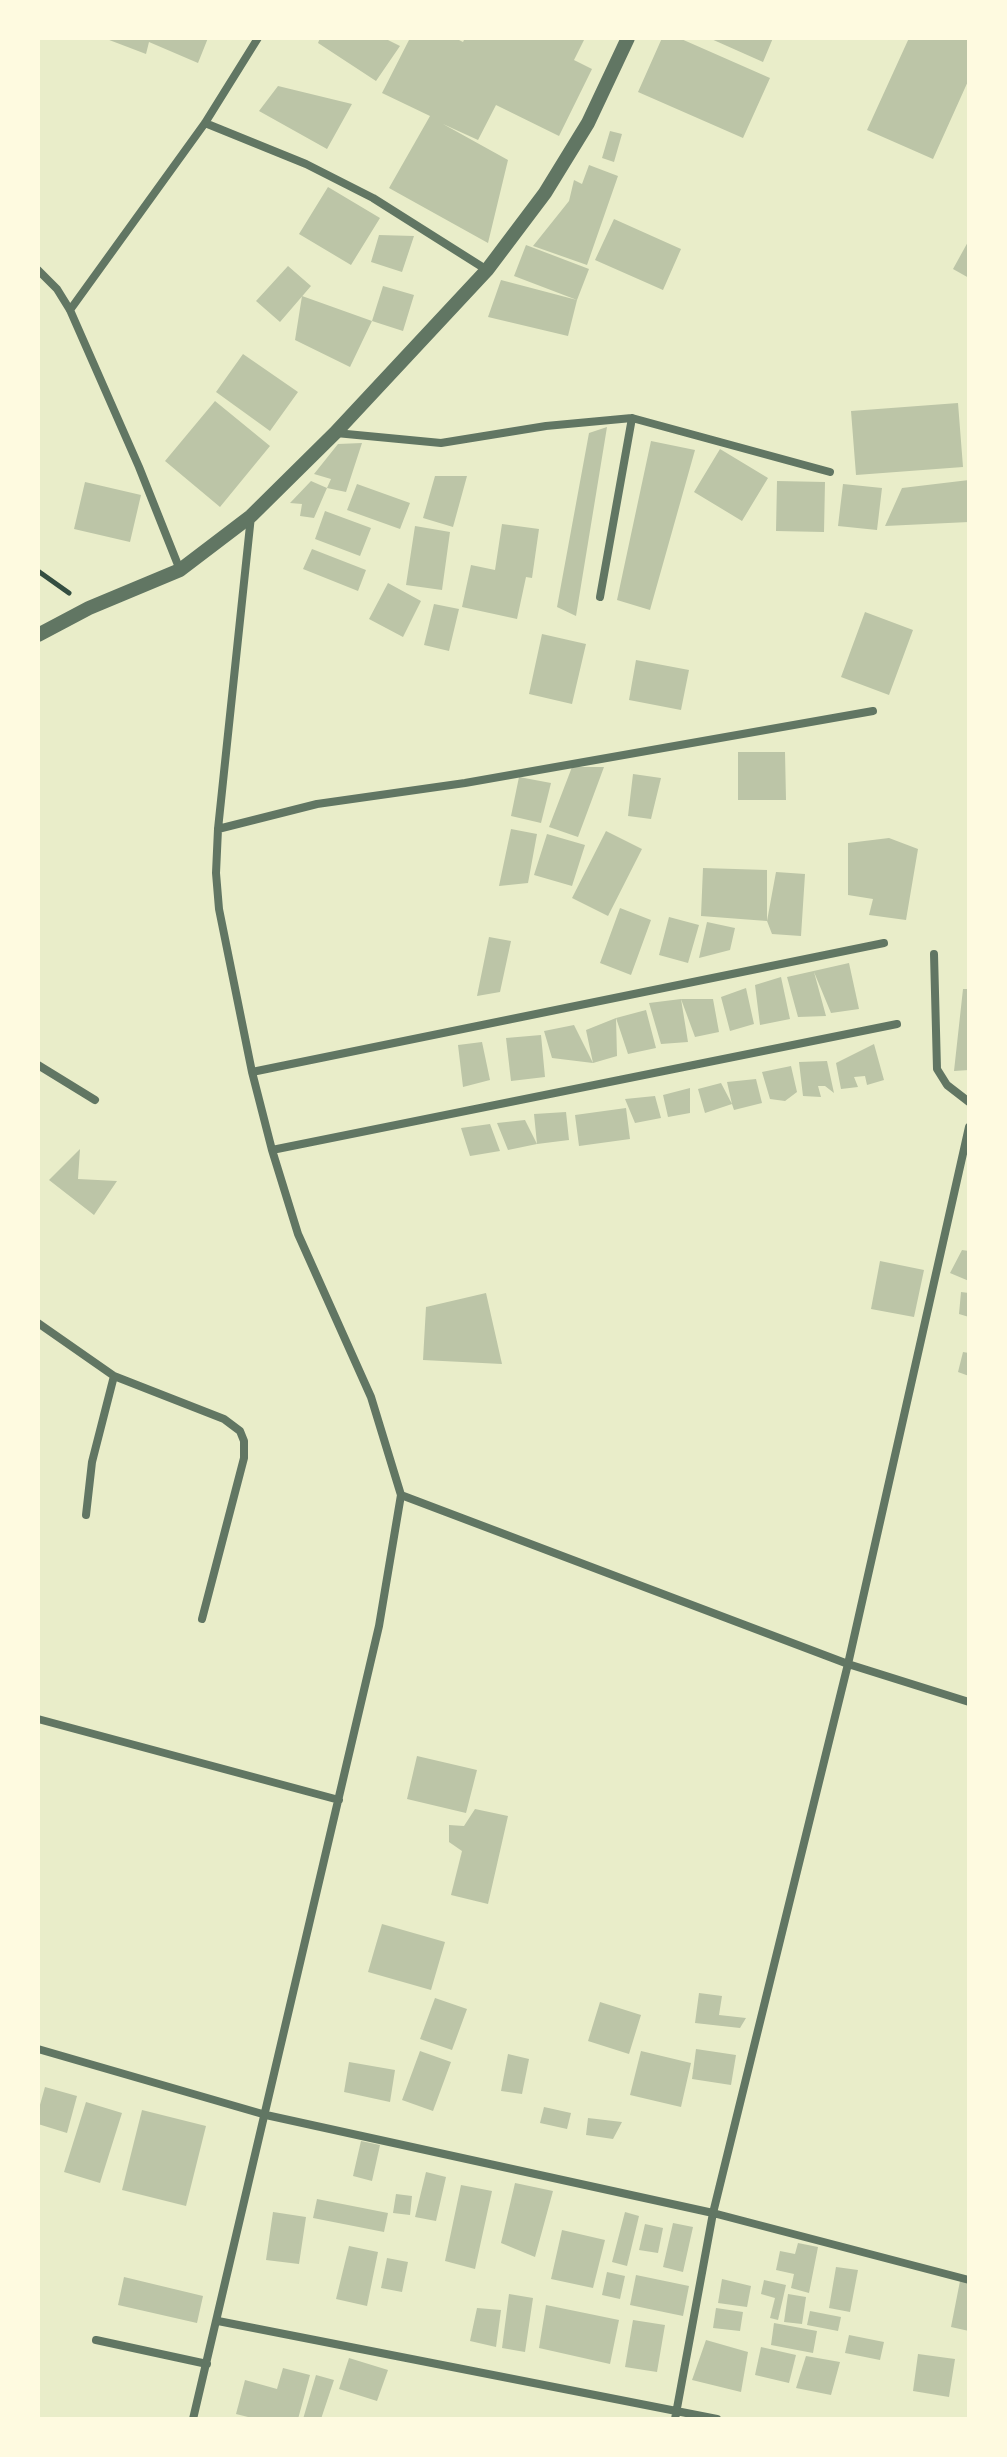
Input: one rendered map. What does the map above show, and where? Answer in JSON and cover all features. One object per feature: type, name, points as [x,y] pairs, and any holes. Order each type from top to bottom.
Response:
[{"type":"street","points":[[70,310],[205,123],[258,38]]},
{"type":"street","points":[[38,635],[89,608],[180,570],[251,516],[335,433],[487,270],[552,181],[588,123],[628,38]]},
{"type":"street","points":[[205,123],[306,164],[373,198],[487,270]]},
{"type":"street","points":[[38,270],[57,289],[70,310],[180,570]]},
{"type":"street","points":[[335,433],[441,443],[546,426],[632,418],[830,472]]},
{"type":"street","points":[[600,597],[632,418]]},
{"type":"street","points":[[193,2419],[379,1626],[401,1495],[371,1397],[298,1234],[252,1072],[219,909],[216,873],[218,829],[251,516]]},
{"type":"street","points":[[218,829],[317,804],[465,783],[873,711]]},
{"type":"street","points":[[252,1072],[884,943]]},
{"type":"street","points":[[934,954],[937,1069],[947,1085],[969,1102]]},
{"type":"street","points":[[272,1150],[897,1024]]},
{"type":"street","points":[[38,1065],[95,1100]]},
{"type":"street","points":[[676,2416],[713,2213],[848,1664],[969,1127]]},
{"type":"street","points":[[38,1323],[114,1376],[224,1419],[240,1431],[244,1441],[244,1458],[202,1619]]},
{"type":"street","points":[[86,1515],[92,1462],[114,1376]]},
{"type":"street","points":[[401,1495],[848,1664],[969,1702]]},
{"type":"street","points":[[38,1719],[339,1800]]},
{"type":"street","points":[[38,2049],[266,2115],[713,2213],[969,2280]]},
{"type":"street","points":[[218,2321],[676,2416],[717,2419]]},
{"type":"street","points":[[96,2340],[207,2364]]},
{"type":"path","points":[[38,571],[89,608]]},
{"type":"building","points":[[104,38],[208,38],[198,63],[149,42],[146,54]]},
{"type":"building","points":[[320,38],[384,38],[400,46],[376,81],[318,43]]},
{"type":"building","points":[[410,38],[455,38],[463,42],[465,38],[585,38],[574,60],[592,69],[559,136],[496,105],[478,140],[443,124],[508,160],[488,243],[389,188],[430,116],[382,93]]},
{"type":"building","points":[[662,38],[679,38],[770,78],[743,138],[638,92]]},
{"type":"building","points":[[709,38],[773,38],[763,62]]},
{"type":"building","points":[[909,38],[969,38],[969,79],[933,159],[867,130]]},
{"type":"building","points":[[278,86],[352,104],[327,149],[259,111]]},
{"type":"building","points":[[610,131],[622,134],[614,162],[602,158]]},
{"type":"building","points":[[589,165],[618,176],[587,265],[533,246],[569,201],[574,180],[582,184]]},
{"type":"building","points":[[328,187],[380,218],[351,265],[299,234]]},
{"type":"building","points":[[614,219],[681,249],[663,290],[595,260]]},
{"type":"building","points":[[379,235],[414,236],[402,272],[371,262]]},
{"type":"building","points":[[969,240],[969,278],[953,269]]},
{"type":"building","points":[[526,245],[589,269],[577,300],[514,276]]},
{"type":"building","points":[[288,266],[311,286],[280,322],[256,301]]},
{"type":"building","points":[[501,280],[577,300],[568,336],[488,317]]},
{"type":"building","points":[[383,286],[414,295],[403,331],[372,321]]},
{"type":"building","points":[[302,296],[372,321],[350,367],[295,340]]},
{"type":"building","points":[[243,354],[298,392],[270,431],[216,392]]},
{"type":"building","points":[[215,401],[270,446],[220,507],[165,461]]},
{"type":"building","points":[[958,403],[963,467],[856,475],[851,411]]},
{"type":"building","points":[[607,427],[576,616],[557,607],[589,433]]},
{"type":"building","points":[[651,441],[695,450],[650,610],[617,600]]},
{"type":"building","points":[[362,443],[346,492],[327,488],[331,479],[314,474],[338,444]]},
{"type":"building","points":[[720,449],[768,478],[742,521],[694,492]]},
{"type":"building","points":[[435,476],[467,476],[453,527],[423,518]]},
{"type":"building","points":[[969,480],[969,522],[885,526],[902,488]]},
{"type":"building","points":[[311,481],[327,488],[314,518],[300,516],[302,504],[290,503]]},
{"type":"building","points":[[777,481],[825,482],[824,532],[776,531]]},
{"type":"building","points":[[85,482],[141,495],[130,542],[74,529]]},
{"type":"building","points":[[357,484],[410,503],[400,529],[347,510]]},
{"type":"building","points":[[843,484],[882,488],[877,530],[838,526]]},
{"type":"building","points":[[325,511],[371,528],[360,556],[315,539]]},
{"type":"building","points":[[502,524],[539,529],[532,578],[526,577],[517,619],[462,607],[471,565],[495,570]]},
{"type":"building","points":[[415,526],[450,532],[442,590],[406,585]]},
{"type":"building","points":[[312,549],[366,570],[358,591],[303,569]]},
{"type":"building","points":[[388,583],[421,601],[403,637],[369,619]]},
{"type":"building","points":[[434,604],[459,609],[449,651],[424,645]]},
{"type":"building","points":[[865,612],[913,630],[889,695],[841,677]]},
{"type":"building","points":[[542,634],[586,644],[572,704],[529,694]]},
{"type":"building","points":[[636,660],[689,670],[681,710],[629,700]]},
{"type":"building","points":[[738,752],[785,752],[786,800],[738,800]]},
{"type":"building","points":[[572,767],[604,767],[578,837],[549,827]]},
{"type":"building","points":[[633,774],[661,778],[651,819],[628,816]]},
{"type":"building","points":[[519,777],[551,783],[541,823],[511,816]]},
{"type":"building","points":[[511,829],[537,834],[528,883],[499,886]]},
{"type":"building","points":[[606,831],[642,849],[608,916],[572,898]]},
{"type":"building","points":[[547,834],[585,845],[572,886],[534,875]]},
{"type":"building","points":[[889,838],[918,849],[906,920],[869,915],[873,899],[848,895],[848,843]]},
{"type":"building","points":[[703,868],[767,870],[767,921],[701,916]]},
{"type":"building","points":[[776,872],[805,874],[801,936],[772,934],[767,921]]},
{"type":"building","points":[[620,908],[651,920],[631,975],[600,963]]},
{"type":"building","points":[[669,917],[699,925],[688,963],[659,955]]},
{"type":"building","points":[[707,922],[735,928],[730,950],[699,958]]},
{"type":"building","points":[[489,937],[511,941],[500,992],[477,996]]},
{"type":"building","points":[[849,963],[859,1009],[831,1013],[814,972],[826,1016],[798,1017],[787,977]]},
{"type":"building","points":[[781,977],[790,1019],[760,1025],[755,985]]},
{"type":"building","points":[[746,988],[754,1024],[730,1031],[721,997]]},
{"type":"building","points":[[963,989],[969,989],[969,1070],[954,1071]]},
{"type":"building","points":[[681,999],[713,999],[719,1032],[695,1037]]},
{"type":"building","points":[[681,999],[688,1042],[661,1044],[649,1003]]},
{"type":"building","points":[[646,1010],[656,1048],[628,1054],[616,1018]]},
{"type":"building","points":[[616,1018],[617,1056],[593,1063],[586,1030]]},
{"type":"building","points":[[574,1025],[593,1063],[552,1058],[544,1031]]},
{"type":"building","points":[[541,1035],[545,1077],[511,1081],[506,1038]]},
{"type":"building","points":[[482,1042],[490,1080],[463,1087],[458,1045]]},
{"type":"building","points":[[874,1044],[884,1080],[867,1085],[865,1076],[854,1077],[858,1087],[841,1089],[836,1063]]},
{"type":"building","points":[[827,1061],[834,1093],[825,1086],[818,1086],[821,1097],[803,1096],[799,1062]]},
{"type":"building","points":[[791,1066],[797,1092],[785,1101],[770,1099],[762,1072]]},
{"type":"building","points":[[756,1079],[762,1103],[734,1110],[727,1082]]},
{"type":"building","points":[[721,1083],[732,1104],[705,1113],[698,1089]]},
{"type":"building","points":[[690,1088],[690,1113],[668,1117],[663,1095]]},
{"type":"building","points":[[655,1096],[661,1118],[635,1123],[625,1099]]},
{"type":"building","points":[[626,1108],[630,1139],[579,1146],[575,1115]]},
{"type":"building","points":[[566,1112],[569,1140],[537,1144],[534,1114]]},
{"type":"building","points":[[525,1120],[537,1144],[508,1150],[497,1123]]},
{"type":"building","points":[[490,1124],[500,1151],[470,1156],[461,1128]]},
{"type":"building","points":[[80,1149],[78,1179],[117,1181],[94,1215],[49,1180]]},
{"type":"building","points":[[962,1250],[969,1251],[969,1281],[950,1273]]},
{"type":"building","points":[[880,1261],[924,1270],[914,1317],[871,1309]]},
{"type":"building","points":[[961,1292],[969,1293],[969,1317],[959,1314]]},
{"type":"building","points":[[486,1293],[502,1364],[423,1360],[426,1307]]},
{"type":"building","points":[[963,1352],[969,1353],[969,1376],[958,1372]]},
{"type":"building","points":[[417,1756],[477,1770],[466,1813],[407,1799]]},
{"type":"building","points":[[475,1809],[508,1816],[488,1904],[451,1895],[462,1851],[449,1842],[449,1825],[464,1826]]},
{"type":"building","points":[[382,1924],[445,1942],[431,1990],[368,1972]]},
{"type":"building","points":[[699,1993],[722,1996],[719,2015],[746,2018],[740,2028],[695,2023]]},
{"type":"building","points":[[435,1998],[467,2009],[452,2050],[420,2039]]},
{"type":"building","points":[[600,2002],[641,2015],[629,2054],[588,2041]]},
{"type":"building","points":[[696,2049],[736,2055],[731,2085],[692,2079]]},
{"type":"building","points":[[420,2051],[451,2062],[433,2111],[402,2100]]},
{"type":"building","points":[[641,2051],[691,2063],[681,2107],[630,2095]]},
{"type":"building","points":[[508,2054],[529,2059],[522,2094],[501,2091]]},
{"type":"building","points":[[349,2062],[395,2070],[390,2102],[344,2092]]},
{"type":"building","points":[[45,2087],[77,2096],[67,2133],[38,2124]]},
{"type":"building","points":[[86,2102],[122,2113],[100,2183],[64,2172]]},
{"type":"building","points":[[544,2107],[571,2113],[567,2129],[540,2123]]},
{"type":"building","points":[[142,2110],[206,2126],[186,2206],[122,2190]]},
{"type":"building","points":[[588,2118],[622,2122],[613,2139],[586,2135]]},
{"type":"building","points":[[361,2141],[380,2145],[372,2181],[353,2176]]},
{"type":"building","points":[[426,2172],[446,2177],[436,2221],[415,2217]]},
{"type":"building","points":[[515,2183],[553,2191],[535,2257],[501,2243]]},
{"type":"building","points":[[461,2185],[492,2191],[475,2269],[445,2261]]},
{"type":"building","points":[[396,2194],[412,2196],[410,2215],[393,2213]]},
{"type":"building","points":[[317,2199],[388,2213],[384,2232],[313,2218]]},
{"type":"building","points":[[273,2212],[306,2217],[299,2264],[266,2260]]},
{"type":"building","points":[[625,2212],[639,2216],[627,2266],[612,2262]]},
{"type":"building","points":[[673,2223],[693,2227],[683,2272],[663,2267]]},
{"type":"building","points":[[645,2224],[663,2228],[658,2253],[639,2250]]},
{"type":"building","points":[[562,2230],[605,2240],[593,2288],[551,2279]]},
{"type":"building","points":[[798,2243],[818,2247],[809,2293],[791,2288],[794,2274],[776,2270],[780,2251],[795,2254]]},
{"type":"building","points":[[349,2246],[378,2252],[367,2306],[336,2299]]},
{"type":"building","points":[[387,2258],[408,2262],[402,2292],[381,2288]]},
{"type":"building","points":[[836,2267],[858,2270],[850,2312],[829,2308]]},
{"type":"building","points":[[607,2272],[625,2276],[620,2299],[602,2295]]},
{"type":"building","points":[[636,2275],[689,2286],[683,2316],[630,2305]]},
{"type":"building","points":[[124,2277],[203,2296],[197,2323],[118,2305]]},
{"type":"building","points":[[722,2279],[751,2286],[747,2307],[718,2303]]},
{"type":"building","points":[[764,2280],[786,2285],[778,2320],[770,2318],[775,2298],[761,2294]]},
{"type":"building","points":[[960,2281],[969,2283],[969,2331],[951,2327]]},
{"type":"building","points":[[509,2294],[533,2298],[525,2352],[502,2348]]},
{"type":"building","points":[[788,2294],[806,2297],[802,2324],[784,2322]]},
{"type":"building","points":[[546,2305],[619,2320],[610,2364],[539,2348]]},
{"type":"building","points":[[477,2308],[501,2310],[496,2347],[470,2341]]},
{"type":"building","points":[[716,2308],[743,2312],[740,2331],[713,2328]]},
{"type":"building","points":[[810,2311],[841,2317],[838,2331],[807,2325]]},
{"type":"building","points":[[633,2320],[665,2325],[657,2372],[625,2367]]},
{"type":"building","points":[[774,2323],[817,2331],[813,2353],[771,2345]]},
{"type":"building","points":[[849,2335],[884,2342],[880,2360],[845,2353]]},
{"type":"building","points":[[706,2340],[748,2352],[741,2392],[692,2380]]},
{"type":"building","points":[[761,2347],[796,2355],[789,2383],[755,2375]]},
{"type":"building","points":[[918,2354],[955,2359],[949,2397],[913,2391]]},
{"type":"building","points":[[806,2356],[840,2362],[831,2395],[796,2388]]},
{"type":"building","points":[[349,2358],[388,2370],[377,2401],[339,2389]]},
{"type":"building","points":[[283,2368],[310,2375],[298,2419],[256,2419],[236,2414],[245,2380],[277,2389]]},
{"type":"building","points":[[316,2375],[334,2380],[321,2419],[303,2419]]}]
